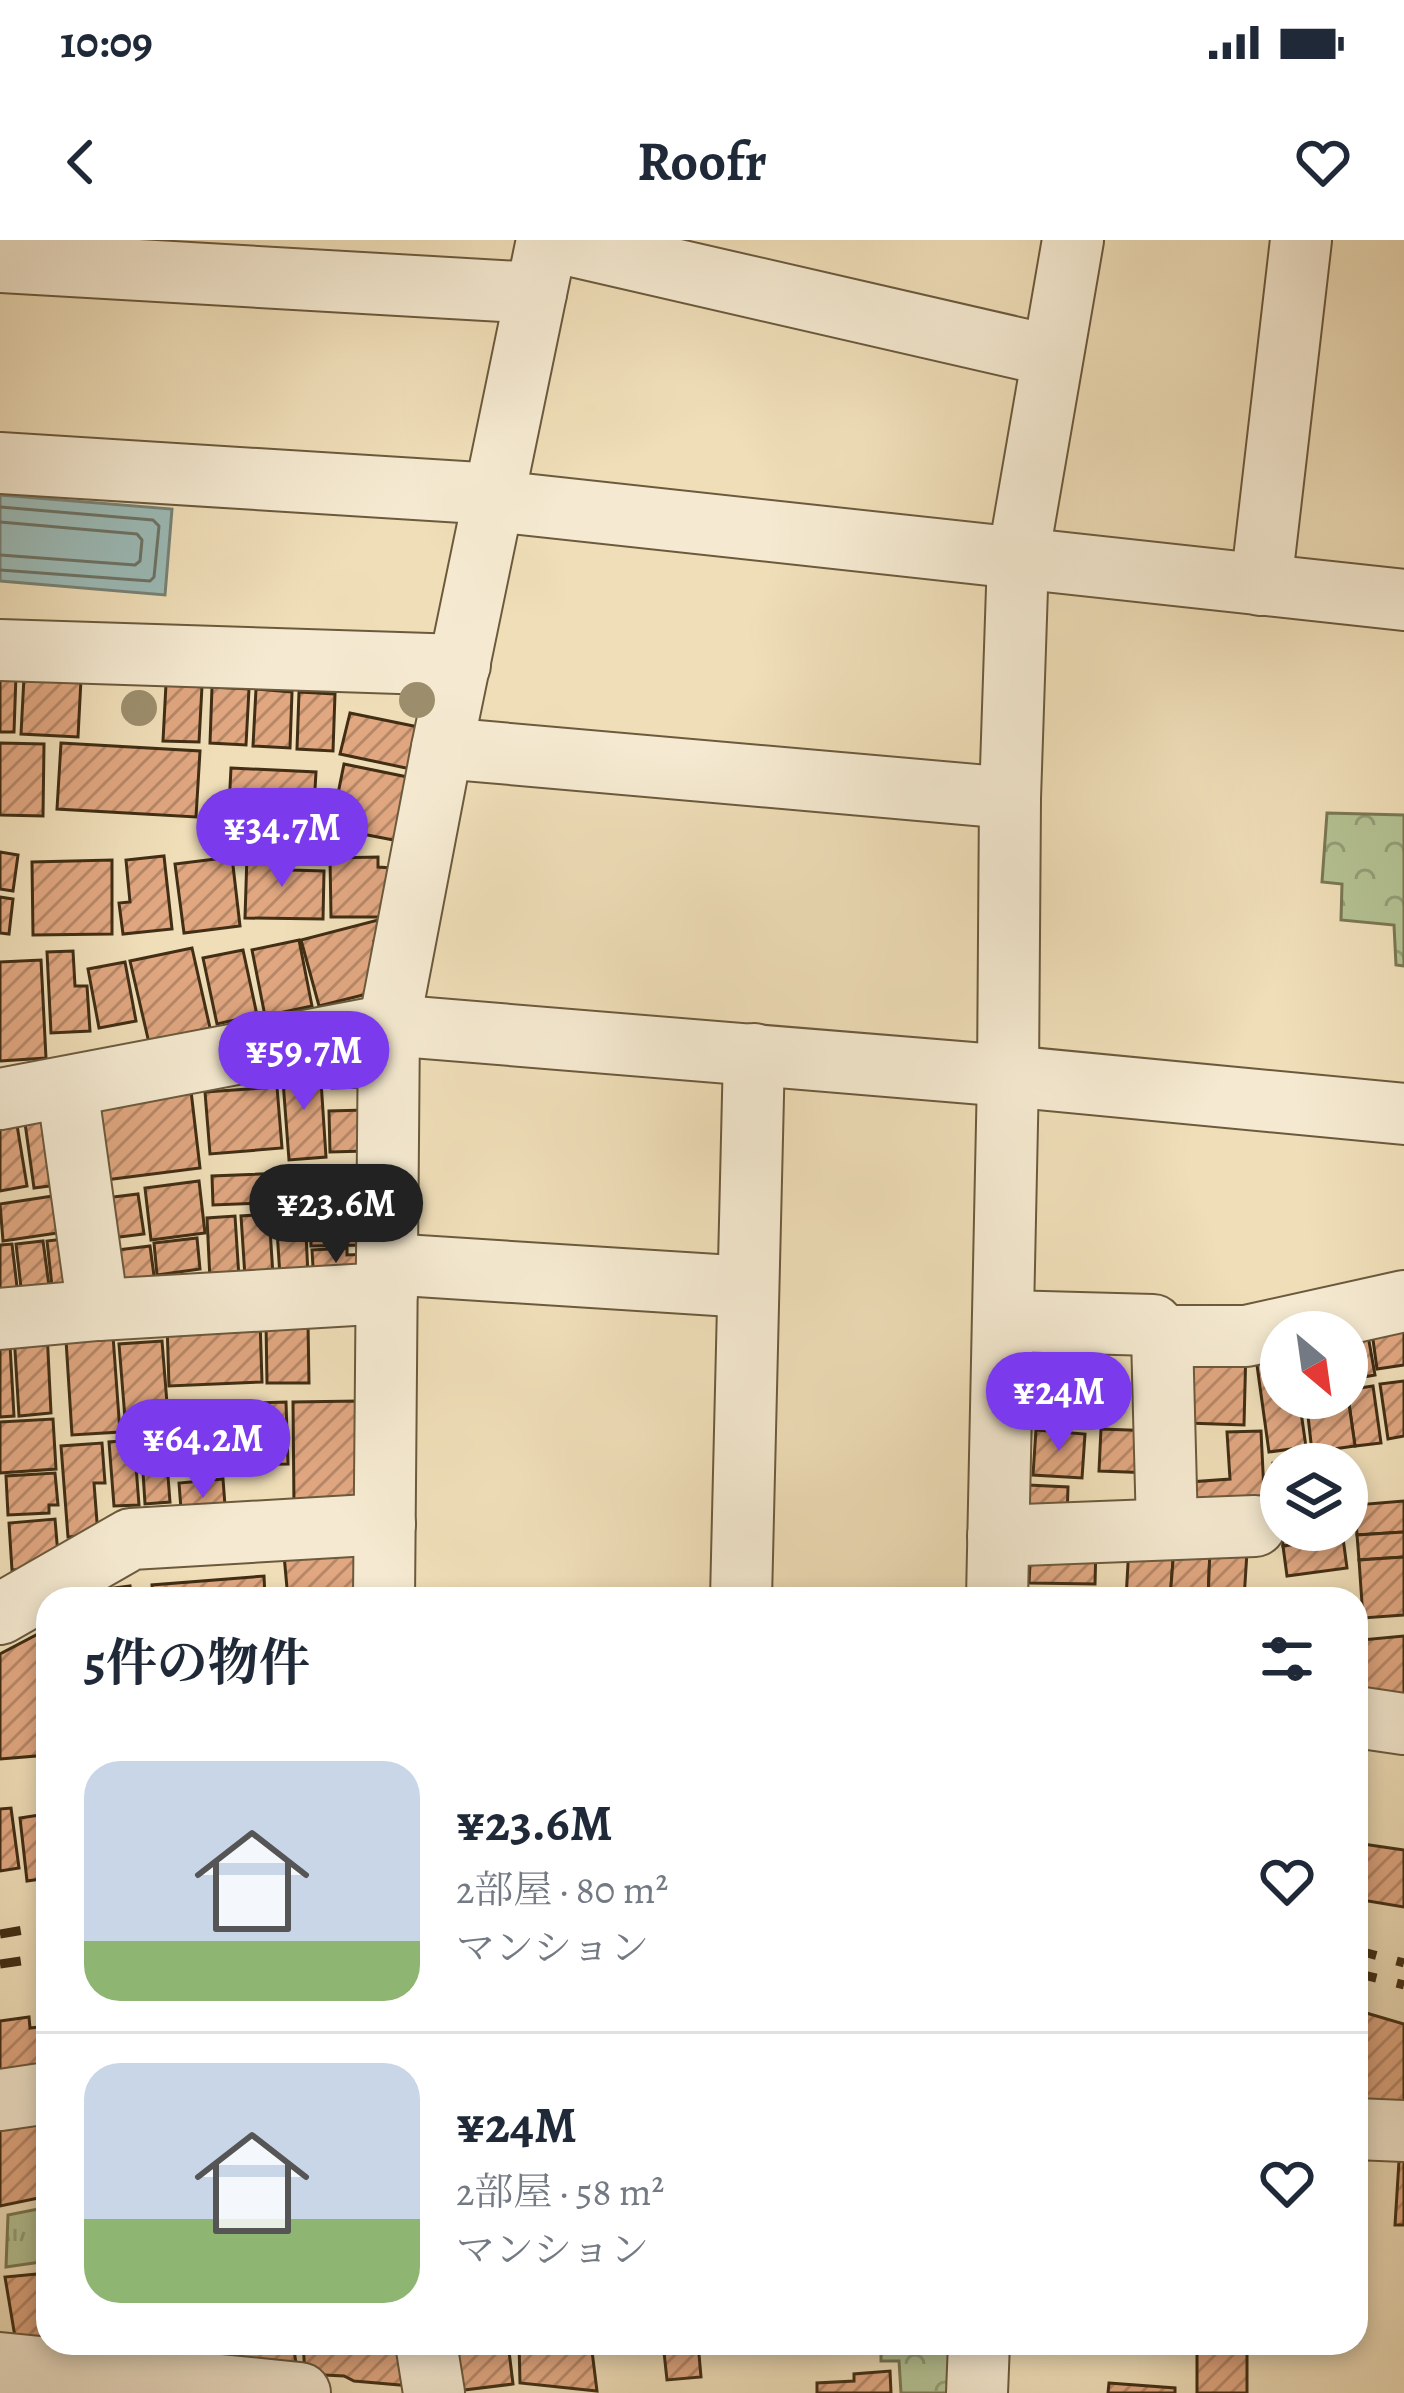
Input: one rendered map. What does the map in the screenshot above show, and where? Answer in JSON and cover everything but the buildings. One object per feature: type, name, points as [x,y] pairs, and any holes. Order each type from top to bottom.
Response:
[{"type":"street","points":[[997,1587],[1018,558],[1073,240]]},
{"type":"street","points":[[1261,585],[1301,240]]},
{"type":"street","points":[[0,262],[543,258],[1052,356]]},
{"type":"street","points":[[384,1587],[389,1025],[543,258]]},
{"type":"street","points":[[0,464],[494,497],[1404,600]]},
{"type":"street","points":[[0,650],[460,665]]},
{"type":"street","points":[[442,748],[1010,798]]},
{"type":"street","points":[[0,1099],[389,1025],[1404,1114]]},
{"type":"street","points":[[741,1587],[754,1054]]},
{"type":"street","points":[[67,1087],[98,1310]]},
{"type":"street","points":[[0,1319],[387,1279],[748,1287]]},
{"type":"street","points":[[1162,1336],[1246,1336],[1404,1301]]},
{"type":"street","points":[[1003,1321],[1153,1325],[1162,1336],[1167,1528]]},
{"type":"street","points":[[47,1587],[131,1539],[385,1524]]},
{"type":"street","points":[[998,1536],[1255,1526]]},
{"type":"street","points":[[0,1614],[36,1593]]},
{"type":"street","points":[[1368,1719],[1404,1724]]},
{"type":"street","points":[[0,2100],[36,2095]]},
{"type":"street","points":[[1368,2130],[1404,2131]]},
{"type":"street","points":[[428,2355],[434,2393]]},
{"type":"street","points":[[977,2393],[979,2355]]},
{"type":"street","points":[[5,2358],[224,2377],[301,2393]]},
{"type":"green space","points":[[1327,813],[1404,815],[1404,966],[1396,965],[1394,925],[1341,920],[1342,884],[1322,882]]},
{"type":"green space","points":[[36,2209],[36,2263],[6,2267],[8,2215]]},
{"type":"green space","points":[[881,2355],[962,2355],[963,2393],[901,2393],[899,2361],[881,2361]]},
{"type":"water","points":[[0,495],[172,509],[165,595],[0,581]]},
{"type":"railway","points":[[0,1934],[36,1928]]},
{"type":"railway","points":[[1368,1953],[1404,1963]]},
{"type":"railway","points":[[0,1964],[36,1959]]},
{"type":"railway","points":[[1368,1976],[1404,1985]]}]
